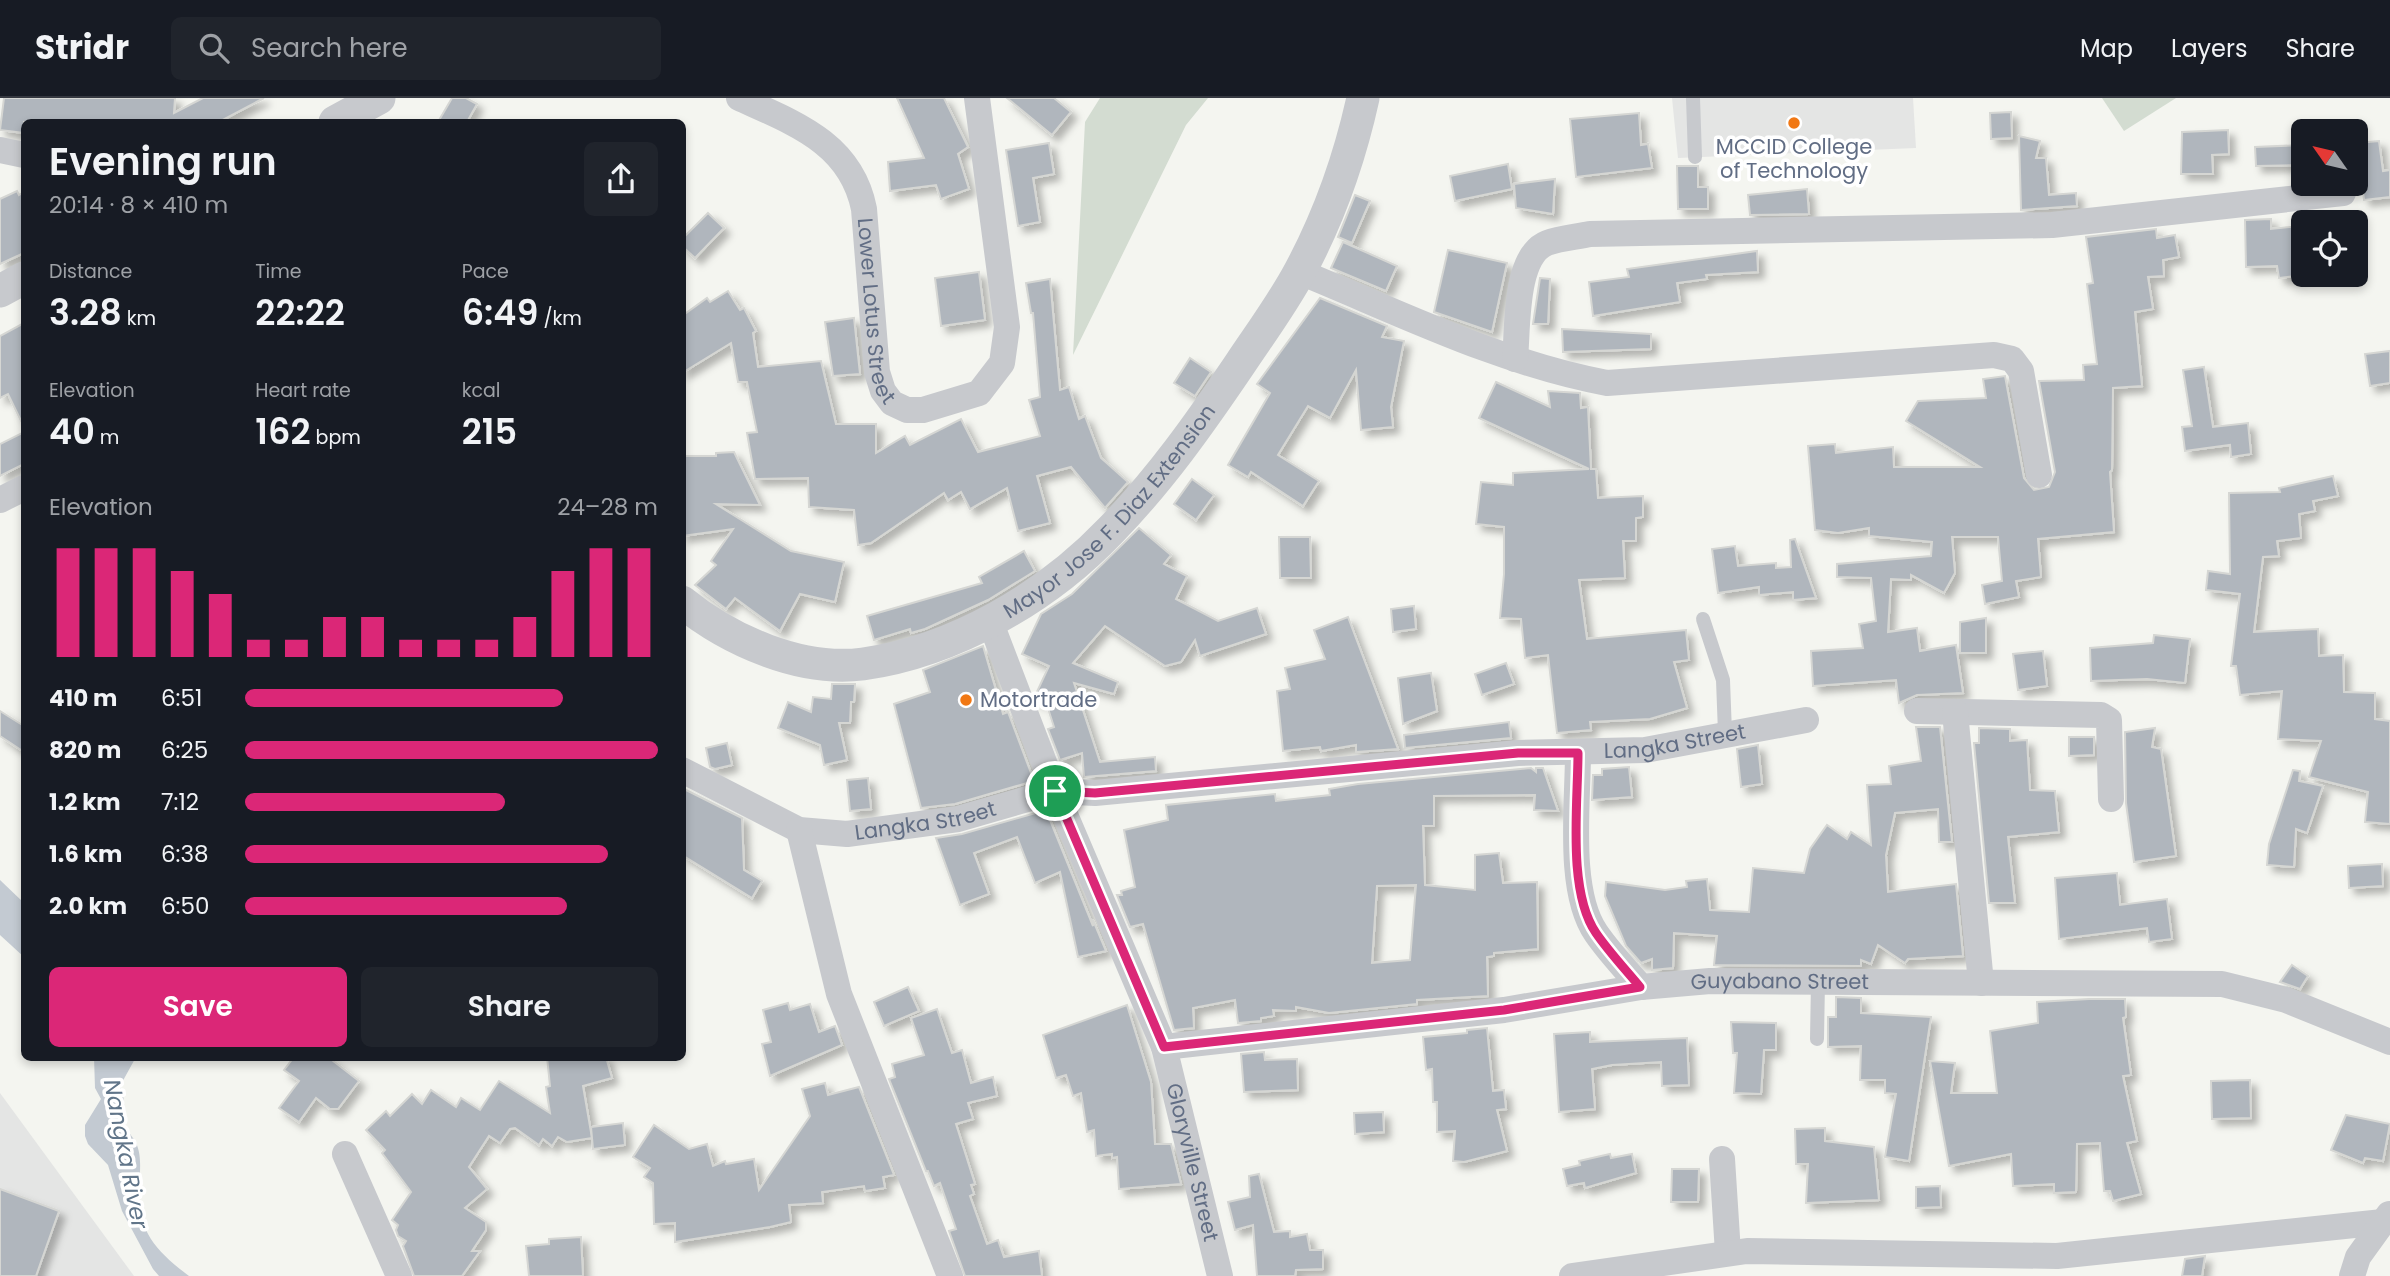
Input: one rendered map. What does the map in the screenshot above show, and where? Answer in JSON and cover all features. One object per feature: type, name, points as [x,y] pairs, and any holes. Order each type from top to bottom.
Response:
[{"type":"street","points":[[342,119],[379,98]]},
{"type":"street","name":"Lower Lotus Street","points":[[738,98],[789,121],[828,143],[859,184],[867,234],[877,372],[883,391],[892,403],[907,410],[923,410],[979,393],[1002,363],[1007,327],[977,98]]},
{"type":"street","name":"Mayor Jose F. Diaz Extension","points":[[686,605],[716,627],[740,639],[813,662],[861,664],[942,642],[990,621],[1057,579],[1109,533],[1159,478],[1198,425],[1300,272],[1347,160],[1363,98]]},
{"type":"street","points":[[0,150],[21,154]]},
{"type":"street","points":[[1515,359],[1523,272],[1531,256],[1545,244],[1590,234],[2052,225],[2316,196]]},
{"type":"street","points":[[1300,272],[1515,359],[1559,374],[1607,383],[1994,355],[2012,359],[2021,372],[2039,475]]},
{"type":"street","points":[[0,290],[21,280]]},
{"type":"street","points":[[0,500],[21,490]]},
{"type":"street","name":"Gloryville Street","points":[[990,621],[1055,791],[1164,1047],[1220,1276]]},
{"type":"street","points":[[1917,712],[2101,715],[2109,720],[2111,799]]},
{"type":"street","points":[[1955,712],[1981,983]]},
{"type":"street","name":"Langka Street","points":[[686,773],[799,830],[847,834],[958,819],[1055,791],[1095,793],[1367,765],[1518,753],[1645,750],[1806,720]]},
{"type":"street","points":[[1578,753],[1580,884],[1585,911],[1595,932],[1640,987]]},
{"type":"street","points":[[799,830],[839,994],[950,1276]]},
{"type":"street","name":"Guyabano Street","points":[[1164,1047],[1504,1010],[1640,987],[1710,981],[2222,984],[2286,1000],[2390,1042]]},
{"type":"street","points":[[345,1154],[399,1276]]},
{"type":"street","points":[[1722,1159],[1728,1253]]},
{"type":"street","points":[[1572,1276],[1747,1251],[2057,1256],[2386,1217]]},
{"type":"street","points":[[2352,1276],[2358,1257],[2386,1217]]},
{"type":"lane","points":[[1693,98],[1695,157]]},
{"type":"lane","points":[[1703,619],[1723,680],[1725,733]]},
{"type":"lane","points":[[1817,1039],[1818,982]]},
{"type":"shaded area","points":[[1100,98],[1208,98],[1186,125],[1073,355],[1085,122]]},
{"type":"shaded area","name":"MCCID College of Technology","points":[[1672,98],[1913,98],[1916,148],[1678,158]]},
{"type":"shaded area","points":[[2102,98],[2176,98],[2124,131]]},
{"type":"shaded area","points":[[0,1093],[134,1276],[0,1276]]},
{"type":"water","points":[[0,880],[21,900],[21,954],[0,935]]},
{"type":"water","name":"Nangka River","points":[[94,1061],[134,1061],[120,1086],[127,1129],[139,1153],[141,1215],[150,1238],[167,1258],[189,1276],[159,1276],[153,1269],[122,1211],[108,1165],[88,1144],[85,1125],[101,1099],[95,1088]]},
{"type":"building","points":[[4,98],[175,98],[174,113],[203,98],[264,98],[225,119],[21,119],[21,133],[0,130]]},
{"type":"building","points":[[452,98],[466,98],[477,104],[469,119],[440,119]]},
{"type":"building","points":[[897,98],[944,98],[968,147],[958,154],[969,189],[941,199],[936,185],[890,191],[888,162],[924,158]]},
{"type":"building","points":[[1007,98],[1054,98],[1071,112],[1052,135]]},
{"type":"building","points":[[2011,112],[2012,138],[1991,139],[1990,113]]},
{"type":"building","points":[[1639,113],[1641,145],[1648,144],[1652,168],[1576,177],[1570,119]]},
{"type":"building","points":[[2228,130],[2229,154],[2212,155],[2213,174],[2181,174],[2182,132]]},
{"type":"building","points":[[2019,136],[2040,141],[2036,158],[2046,158],[2049,195],[2076,193],[2077,206],[2021,210]]},
{"type":"building","points":[[2379,141],[2383,171],[2390,170],[2390,197],[2364,200],[2364,196],[2368,196],[2368,142]]},
{"type":"building","points":[[1049,143],[1054,174],[1033,178],[1040,222],[1018,226],[1006,150]]},
{"type":"building","points":[[2291,146],[2291,165],[2256,166],[2255,147]]},
{"type":"building","points":[[1508,164],[1512,189],[1455,201],[1450,176]]},
{"type":"building","points":[[1677,166],[1698,166],[1698,187],[1708,187],[1708,209],[1678,209]]},
{"type":"building","points":[[1555,179],[1553,214],[1516,208],[1514,184]]},
{"type":"building","points":[[1807,189],[1809,214],[1750,215],[1748,195]]},
{"type":"building","points":[[17,191],[19,195],[21,194],[21,254],[0,264],[0,199]]},
{"type":"building","points":[[1355,195],[1370,201],[1352,243],[1338,237]]},
{"type":"building","points":[[708,213],[724,228],[695,258],[686,250],[686,235]]},
{"type":"building","points":[[2271,219],[2271,229],[2291,227],[2291,277],[2279,278],[2277,266],[2246,267],[2245,220]]},
{"type":"building","points":[[2156,229],[2157,238],[2175,235],[2179,257],[2163,260],[2164,276],[2148,277],[2153,309],[2135,312],[2142,386],[2113,388],[2110,472],[2114,532],[2038,539],[2041,577],[2016,581],[2019,597],[1985,604],[1982,585],[2002,581],[1998,537],[1952,537],[1955,573],[1944,593],[1911,575],[1911,580],[1891,579],[1888,632],[1917,628],[1920,651],[1956,645],[1963,693],[1917,695],[1899,703],[1896,680],[1813,686],[1811,651],[1863,648],[1859,624],[1876,621],[1871,578],[1837,577],[1837,564],[1931,556],[1932,542],[1869,536],[1869,528],[1838,533],[1815,530],[1808,446],[1835,444],[1836,453],[1893,447],[1894,467],[1980,467],[1906,421],[1918,401],[1986,398],[1983,379],[2005,376],[2024,478],[2034,490],[2049,487],[2055,472],[2039,381],[2084,380],[2083,365],[2097,364],[2087,284],[2093,283],[2086,237]]},
{"type":"building","points":[[1343,242],[1397,266],[1386,291],[1331,268]]},
{"type":"building","points":[[1448,250],[1507,263],[1492,332],[1434,312]]},
{"type":"building","points":[[1757,251],[1758,272],[1706,275],[1707,279],[1677,283],[1680,302],[1593,316],[1589,282],[1629,277],[1627,269]]},
{"type":"building","points":[[979,272],[985,320],[941,326],[935,278]]},
{"type":"building","points":[[1540,278],[1550,279],[1548,324],[1533,324]]},
{"type":"building","points":[[1050,279],[1060,390],[1069,387],[1079,419],[1085,416],[1101,458],[1128,482],[1105,508],[1071,467],[1037,476],[1050,523],[1018,531],[1007,488],[970,509],[961,492],[948,500],[944,493],[871,543],[858,545],[854,510],[809,507],[808,478],[755,479],[747,433],[757,432],[747,382],[738,382],[731,343],[686,371],[686,313],[707,298],[710,302],[728,291],[740,310],[744,308],[756,331],[753,333],[758,367],[821,361],[836,424],[876,424],[876,453],[905,436],[910,445],[961,419],[978,452],[1040,436],[1029,400],[1040,397],[1033,313],[1026,283]]},
{"type":"building","points":[[1320,298],[1387,326],[1382,337],[1404,341],[1391,407],[1393,427],[1361,430],[1356,370],[1330,418],[1308,406],[1278,455],[1319,481],[1303,506],[1251,472],[1248,477],[1228,465],[1270,393],[1257,384]]},
{"type":"building","points":[[854,318],[860,374],[833,376],[825,322]]},
{"type":"building","points":[[21,325],[21,421],[8,394],[0,398],[0,336]]},
{"type":"building","points":[[1562,329],[1651,334],[1651,349],[1563,352]]},
{"type":"building","points":[[2390,351],[2390,383],[2370,386],[2365,354]]},
{"type":"building","points":[[1190,358],[1211,372],[1195,396],[1174,383]]},
{"type":"building","points":[[2204,367],[2213,427],[2248,423],[2251,454],[2231,457],[2230,445],[2185,451],[2182,427],[2192,426],[2183,370]]},
{"type":"building","points":[[1496,382],[1550,407],[1548,391],[1580,393],[1581,408],[1588,407],[1591,469],[1596,469],[1598,498],[1643,496],[1643,517],[1636,518],[1636,541],[1623,541],[1625,578],[1579,580],[1587,639],[1686,630],[1689,660],[1674,662],[1687,708],[1650,719],[1590,722],[1591,730],[1557,733],[1548,655],[1525,658],[1521,619],[1500,618],[1504,527],[1476,524],[1481,482],[1513,485],[1513,473],[1589,469],[1479,418]]},
{"type":"building","points":[[21,434],[21,466],[0,476],[0,444]]},
{"type":"building","points":[[734,452],[760,505],[716,504],[791,551],[844,562],[835,602],[800,594],[780,631],[735,598],[726,609],[695,585],[716,565],[711,561],[733,529],[686,535],[686,456],[716,456],[716,453]]},
{"type":"building","points":[[2333,476],[2338,496],[2313,501],[2315,511],[2299,514],[2301,538],[2277,541],[2279,556],[2263,557],[2254,632],[2318,629],[2319,656],[2343,655],[2344,692],[2375,693],[2375,719],[2390,721],[2390,824],[2365,822],[2368,792],[2309,777],[2321,741],[2278,739],[2282,691],[2240,695],[2236,666],[2231,666],[2240,594],[2206,590],[2208,571],[2230,574],[2229,493],[2280,492],[2279,488]]},
{"type":"building","points":[[1192,479],[1214,495],[1196,520],[1174,504]]},
{"type":"building","points":[[1139,528],[1171,555],[1164,564],[1187,576],[1176,599],[1218,621],[1257,608],[1266,634],[1200,656],[1195,640],[1181,662],[1165,666],[1105,626],[1073,663],[1118,682],[1114,694],[1074,683],[1100,762],[1155,757],[1156,771],[1084,777],[1082,753],[1060,760],[1048,729],[1054,727],[1044,696],[1038,703],[1035,696],[1049,666],[1022,654],[1041,614],[1072,594]]},
{"type":"building","points":[[1279,537],[1310,537],[1311,578],[1280,578]]},
{"type":"building","points":[[1795,539],[1816,598],[1793,600],[1793,592],[1759,595],[1759,587],[1718,593],[1712,549],[1735,546],[1738,566],[1776,563],[1776,568],[1791,567],[1790,540]]},
{"type":"building","points":[[1024,551],[1035,571],[988,600],[925,629],[911,633],[910,629],[874,640],[867,616],[982,583],[979,577]]},
{"type":"building","points":[[1414,606],[1416,629],[1393,632],[1391,609]]},
{"type":"building","points":[[1348,617],[1398,749],[1356,752],[1356,745],[1321,751],[1320,747],[1283,751],[1277,691],[1290,689],[1285,668],[1325,659],[1314,630]]},
{"type":"building","points":[[1986,618],[1986,653],[1960,653],[1960,622]]},
{"type":"building","points":[[2154,635],[2190,639],[2185,683],[2147,679],[2091,681],[2090,648],[2153,643]]},
{"type":"building","points":[[983,646],[1003,714],[1008,712],[1034,781],[955,804],[921,808],[894,704],[930,692],[923,670]]},
{"type":"building","points":[[2043,651],[2047,686],[2018,690],[2013,654]]},
{"type":"building","points":[[1506,663],[1514,684],[1482,695],[1475,674]]},
{"type":"building","points":[[1431,673],[1437,711],[1403,724],[1398,678]]},
{"type":"building","points":[[832,684],[855,684],[854,702],[851,702],[850,723],[839,723],[847,760],[824,765],[820,745],[778,728],[788,702],[811,712],[813,697],[831,699]]},
{"type":"building","points":[[0,711],[21,724],[21,750],[0,736]]},
{"type":"building","points":[[1509,722],[1511,738],[1405,748],[1404,735]]},
{"type":"building","points":[[1916,727],[1940,727],[1952,842],[1939,842],[1938,809],[1895,813],[1886,855],[1888,892],[1956,884],[1963,956],[1908,959],[1905,963],[1878,945],[1871,964],[1861,960],[1861,966],[1714,965],[1717,936],[1674,933],[1673,968],[1652,970],[1652,959],[1641,963],[1626,946],[1605,896],[1606,882],[1665,890],[1687,887],[1686,881],[1707,879],[1710,910],[1749,912],[1753,868],[1804,873],[1810,849],[1827,825],[1847,839],[1851,832],[1871,845],[1867,785],[1891,784],[1889,766],[1921,761]]},
{"type":"building","points":[[1979,728],[2010,729],[2010,741],[2027,740],[2030,790],[2055,791],[2059,832],[2008,837],[2015,903],[1989,903],[1974,743],[1979,743]]},
{"type":"building","points":[[2155,728],[2152,747],[2161,749],[2176,856],[2134,862],[2126,803],[2125,732]]},
{"type":"building","points":[[2069,737],[2094,737],[2094,755],[2069,756]]},
{"type":"building","points":[[727,743],[732,765],[715,769],[710,767],[706,748]]},
{"type":"building","points":[[1758,745],[1762,784],[1741,787],[1737,749]]},
{"type":"building","points":[[1629,767],[1632,797],[1592,800],[1593,775],[1602,775],[1602,769]]},
{"type":"building","points":[[1531,768],[1536,772],[1536,768],[1543,768],[1558,811],[1534,810],[1535,795],[1434,796],[1434,826],[1423,826],[1425,885],[1475,890],[1475,855],[1499,853],[1503,883],[1537,882],[1538,949],[1494,953],[1494,956],[1487,957],[1488,996],[1417,1000],[1417,1004],[1329,1013],[1296,1007],[1296,1011],[1273,1010],[1274,1016],[1261,1018],[1261,1021],[1238,1023],[1235,1000],[1193,1008],[1194,1028],[1174,1030],[1143,924],[1130,927],[1117,895],[1135,887],[1124,830],[1168,820],[1166,805],[1275,794],[1276,801],[1330,795],[1329,789]],"holes":[[[1416,885],[1410,960],[1372,963],[1377,886]]]},
{"type":"building","points":[[2293,770],[2300,771],[2299,781],[2323,786],[2307,833],[2296,829],[2294,867],[2267,865],[2269,844]]},
{"type":"building","points":[[868,778],[871,809],[850,811],[847,780]]},
{"type":"building","points":[[686,790],[742,818],[744,870],[762,881],[752,898],[686,857]]},
{"type":"building","points":[[1046,810],[1093,926],[1093,920],[1106,951],[1078,957],[1060,872],[1035,883],[1017,837],[974,853],[989,894],[960,905],[936,838],[962,834]]},
{"type":"building","points":[[2382,864],[2383,886],[2349,888],[2348,866]]},
{"type":"building","points":[[2117,873],[2120,905],[2167,899],[2172,939],[2149,942],[2147,928],[2059,939],[2055,878]]},
{"type":"building","points":[[2292,965],[2308,976],[2300,989],[2280,982]]},
{"type":"building","points":[[908,987],[919,1011],[884,1026],[874,1002]]},
{"type":"building","points":[[1836,997],[1861,998],[1861,1013],[1931,1017],[1909,1161],[1885,1157],[1896,1094],[1885,1093],[1885,1080],[1860,1080],[1861,1046],[1828,1047],[1828,1017],[1836,1017]]},
{"type":"building","points":[[2125,999],[2126,1017],[2123,1018],[2131,1075],[2123,1076],[2137,1141],[2127,1143],[2141,1194],[2113,1201],[2110,1191],[2104,1191],[2100,1143],[2077,1144],[2076,1192],[2054,1193],[2054,1184],[2013,1186],[2011,1154],[1949,1166],[1930,1061],[1955,1063],[1951,1093],[1997,1093],[1990,1031],[2038,1023],[2037,1002]]},
{"type":"building","points":[[788,1003],[790,1010],[810,1004],[819,1032],[835,1026],[842,1045],[770,1076],[762,1044],[771,1042],[763,1010]]},
{"type":"building","points":[[1127,1005],[1151,1082],[1155,1144],[1171,1144],[1181,1184],[1119,1189],[1117,1157],[1112,1158],[1112,1154],[1096,1156],[1094,1130],[1087,1132],[1081,1093],[1073,1096],[1066,1075],[1056,1078],[1043,1035]]},
{"type":"building","points":[[937,1009],[952,1053],[962,1050],[971,1083],[993,1077],[997,1096],[968,1103],[973,1119],[956,1124],[975,1184],[971,1185],[974,1194],[970,1196],[987,1244],[998,1240],[1004,1257],[1039,1251],[1042,1276],[965,1276],[949,1231],[956,1229],[940,1183],[934,1186],[926,1171],[889,1079],[895,1077],[892,1064],[924,1055],[911,1018]]},
{"type":"building","points":[[1731,1022],[1776,1023],[1776,1050],[1764,1050],[1761,1094],[1734,1093],[1737,1053],[1733,1053]]},
{"type":"building","points":[[1487,1028],[1493,1091],[1504,1090],[1506,1109],[1497,1110],[1507,1151],[1464,1162],[1453,1161],[1455,1131],[1437,1132],[1437,1102],[1433,1102],[1432,1069],[1426,1070],[1423,1037],[1467,1033],[1467,1030]]},
{"type":"building","points":[[1590,1032],[1590,1042],[1687,1038],[1689,1085],[1662,1086],[1661,1062],[1592,1069],[1595,1109],[1559,1112],[1554,1034]]},
{"type":"building","points":[[1264,1052],[1265,1060],[1297,1059],[1298,1090],[1244,1092],[1241,1054]]},
{"type":"building","points":[[291,1061],[333,1061],[359,1081],[338,1109],[330,1109],[316,1098],[299,1122],[279,1108],[299,1081],[284,1070]]},
{"type":"building","points":[[547,1061],[607,1061],[612,1078],[583,1086],[592,1138],[567,1142],[558,1137],[552,1146],[543,1139],[539,1145],[515,1128],[510,1129],[500,1143],[489,1136],[469,1167],[487,1189],[465,1208],[486,1222],[486,1230],[472,1251],[480,1251],[462,1276],[414,1276],[403,1246],[406,1241],[398,1236],[398,1225],[392,1220],[411,1192],[382,1153],[385,1150],[366,1130],[386,1111],[390,1116],[412,1094],[422,1104],[431,1090],[456,1107],[461,1098],[480,1110],[499,1081],[550,1113],[546,1087],[550,1086]]},
{"type":"building","points":[[2250,1080],[2251,1118],[2212,1119],[2211,1081]]},
{"type":"building","points":[[825,1083],[828,1095],[859,1087],[894,1175],[883,1177],[885,1188],[865,1191],[864,1186],[822,1192],[823,1203],[789,1205],[791,1222],[675,1242],[675,1223],[654,1224],[653,1183],[644,1177],[650,1168],[633,1157],[654,1125],[689,1149],[707,1144],[713,1166],[725,1161],[726,1164],[754,1159],[759,1190],[810,1116],[802,1089]]},
{"type":"building","points":[[1383,1112],[1384,1132],[1355,1134],[1354,1113]]},
{"type":"building","points":[[2346,1115],[2390,1124],[2383,1161],[2365,1158],[2363,1163],[2331,1150]]},
{"type":"building","points":[[623,1123],[625,1145],[593,1149],[591,1127]]},
{"type":"building","points":[[1825,1128],[1825,1141],[1874,1147],[1879,1200],[1806,1203],[1808,1164],[1796,1164],[1795,1129]]},
{"type":"building","points":[[1610,1154],[1611,1158],[1632,1154],[1636,1173],[1585,1188],[1584,1183],[1567,1186],[1563,1169],[1580,1165],[1579,1161]]},
{"type":"building","points":[[1672,1169],[1699,1169],[1698,1202],[1671,1202]]},
{"type":"building","points":[[1259,1174],[1274,1232],[1290,1231],[1290,1237],[1307,1234],[1310,1250],[1323,1250],[1323,1269],[1296,1270],[1295,1276],[1257,1276],[1253,1225],[1235,1230],[1228,1202],[1250,1197],[1249,1176]]},
{"type":"building","points":[[1940,1186],[1941,1207],[1916,1208],[1916,1187]]},
{"type":"building","points":[[0,1189],[59,1211],[36,1276],[0,1276]]},
{"type":"building","points":[[581,1237],[583,1276],[529,1276],[526,1246],[549,1244],[549,1239]]},
{"type":"building","points":[[2205,1256],[2202,1276],[2182,1276],[2185,1259]]},
{"type":"place","name":"MCCID College of Technology","points":[[1794,123]]},
{"type":"place","name":"Motortrade","points":[[966,700]]},
{"type":"route","points":[[1518,753],[1578,753],[1578,854],[1585,911],[1595,932],[1640,987],[1504,1010],[1164,1047],[1055,791],[1095,793],[1353,766],[1518,753]]}]
